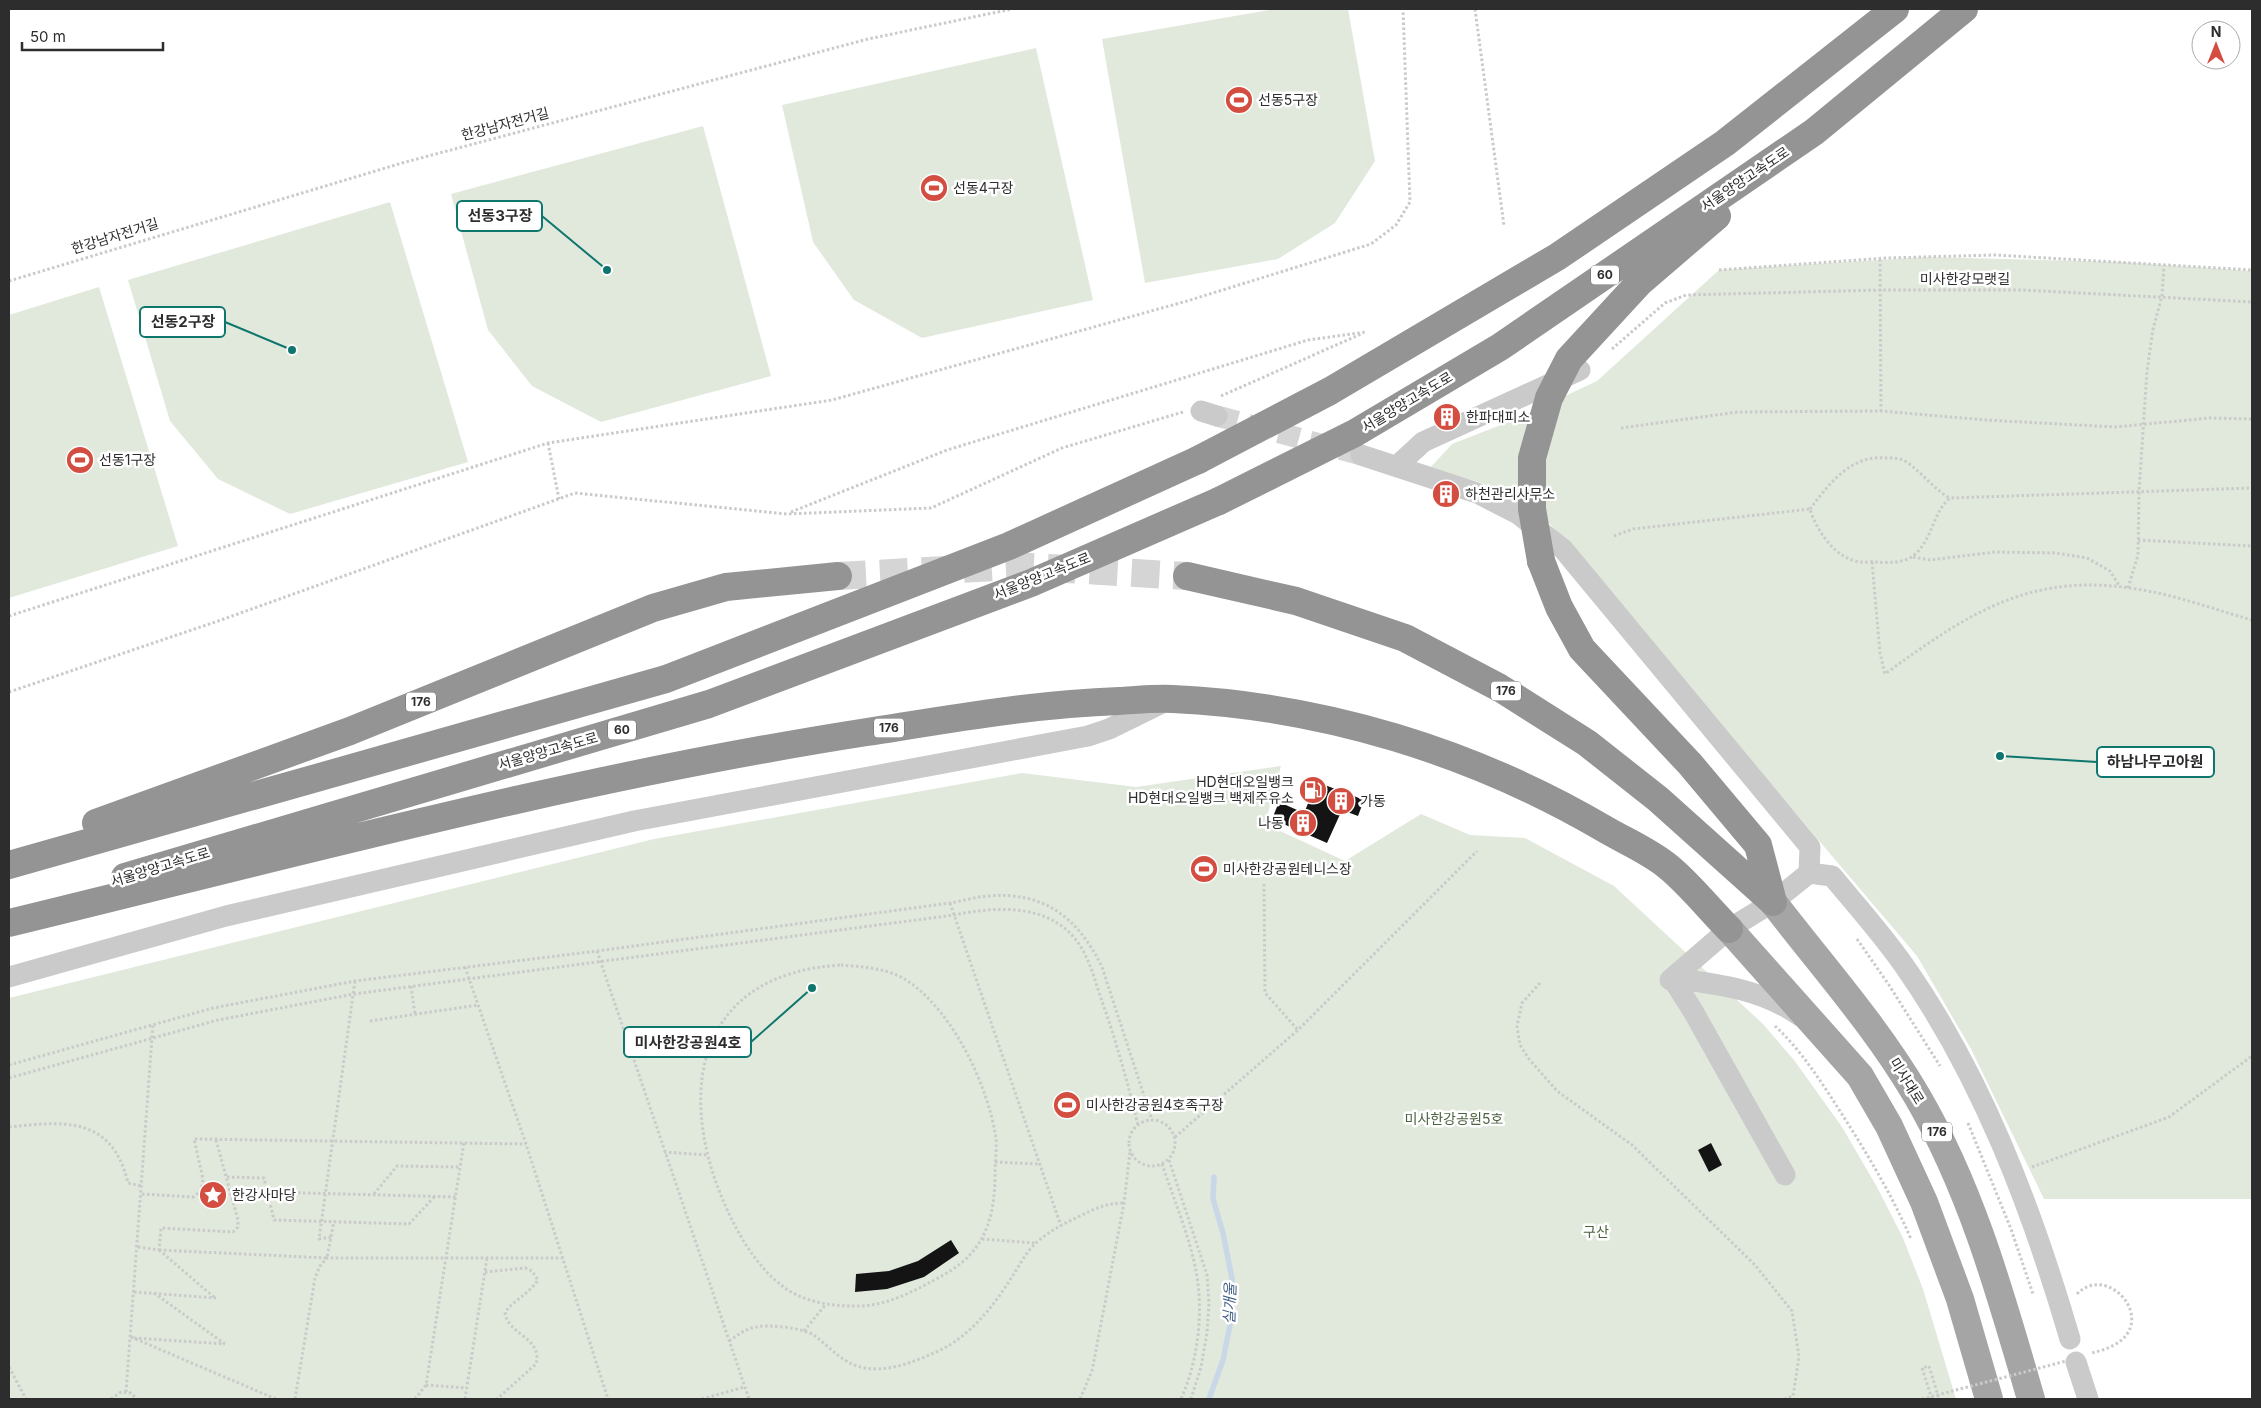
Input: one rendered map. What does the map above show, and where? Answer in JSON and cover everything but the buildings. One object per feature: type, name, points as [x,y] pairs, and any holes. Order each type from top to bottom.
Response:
[{"type":"highway","points":[[9,865],[666,679],[1009,546],[1198,460],[1330,391],[1557,257],[1725,143],[1895,9]]},
{"type":"highway","name":"서울양양고속도로","points":[[9,912],[709,704],[1031,582],[1218,501],[1355,432],[1500,347],[1814,132],[1964,9]]},
{"type":"highway","points":[[1773,902],[1758,845],[1690,764],[1582,649],[1560,607],[1541,561],[1532,509],[1532,458],[1548,398],[1569,359],[1640,282],[1814,132]]},
{"type":"highway","name":"176","points":[[9,853],[192,790],[350,731],[653,608],[726,587],[838,576]]},
{"type":"highway","name":"176","points":[[1187,576],[1296,601],[1405,638],[1500,688],[1587,743],[1658,799],[1773,902]]},
{"type":"highway","name":"176","points":[[9,923],[541,794],[764,748],[991,713],[1088,702],[1170,699],[1262,708],[1347,724],[1395,737],[1475,765],[1573,811],[1666,865],[1729,929]]},
{"type":"main road","name":"미사대로","points":[[1773,902],[1882,1041],[1917,1096],[1946,1150],[1969,1206],[2001,1299],[2031,1399]]},
{"type":"main road","name":"176","points":[[1729,929],[1860,1076],[1889,1126],[1924,1202],[1960,1299],[1976,1395]]},
{"type":"street","points":[[1397,466],[1423,442],[1580,370]]},
{"type":"street","points":[[1361,455],[1477,492],[1518,514],[1563,549],[1810,847],[1809,874]]},
{"type":"street","points":[[9,977],[226,916],[634,821],[1088,736],[1109,729],[1170,699]]},
{"type":"street","points":[[1671,979],[1729,929],[1773,902],[1809,874],[1832,876],[1903,964],[1944,1029],[1977,1091],[2013,1174],[2052,1279],[2070,1339]]},
{"type":"street","points":[[1671,979],[1748,991],[1780,1003],[1814,1025]]},
{"type":"street","points":[[1671,979],[1693,1011],[1785,1175]]},
{"type":"street","points":[[2081,1359],[2088,1399]]},
{"type":"path","name":"한강남자전거길","points":[[9,281],[412,161],[868,40],[1012,9]]},
{"type":"path","points":[[10,615],[548,443],[832,400],[1187,301],[1371,244],[1396,225],[1410,202],[1403,9]]},
{"type":"path","points":[[1475,9],[1504,226]]},
{"type":"path","points":[[1719,270],[1880,258],[1995,255],[2252,270]]},
{"type":"path","points":[[1880,258],[1880,411]]},
{"type":"path","points":[[2128,588],[2138,555],[2139,491],[2150,346],[2162,296],[2164,264]]},
{"type":"path","name":"미사한강모랫길","points":[[1609,352],[1665,302],[1678,296],[1881,290],[2023,290],[2252,302]]},
{"type":"path","points":[[9,692],[221,620],[575,494],[787,514],[931,508],[1062,448],[1193,408],[1213,408],[1366,332],[1308,340],[948,450],[787,514]]},
{"type":"path","points":[[1621,428],[1738,412],[1880,411],[1986,420],[2115,427],[2210,418],[2252,419]]},
{"type":"path","points":[[548,443],[559,499]]},
{"type":"path","points":[[1614,536],[1633,529],[1810,509],[1827,487],[1842,472],[1859,461],[1882,457],[1903,459],[1921,472],[1941,494],[1950,498],[2252,488]]},
{"type":"path","points":[[1912,557],[1929,537],[1941,505],[1950,498]]},
{"type":"path","points":[[1810,509],[1813,522],[1838,552],[1859,562],[1890,564],[1912,557],[1930,560],[1995,552],[2056,552],[2087,558],[2110,571],[2120,587]]},
{"type":"path","points":[[2138,540],[2252,546]]},
{"type":"path","points":[[1872,562],[1880,654],[1885,674],[1932,640],[1976,613],[2016,597],[2055,587],[2089,584],[2143,590],[2252,620]]},
{"type":"path","points":[[1175,1138],[1298,1030],[1477,851]]},
{"type":"path","points":[[1264,884],[1265,993],[1298,1030]]},
{"type":"path","points":[[9,1065],[213,1008],[355,981],[950,904],[988,896],[1013,897],[1036,901],[1061,913],[1079,928],[1092,946],[1102,967],[1152,1120]]},
{"type":"path","points":[[950,904],[1038,1164],[1061,1226]]},
{"type":"path","points":[[9,1078],[218,1020],[354,994],[954,915],[978,910],[1019,910],[1035,912],[1068,931],[1079,945],[1090,968],[1126,1076],[1138,1125]]},
{"type":"path","points":[[597,951],[749,1399]]},
{"type":"path","points":[[820,966],[868,967],[908,981],[944,1018],[964,1047],[980,1079],[996,1140],[995,1162],[993,1206],[989,1222],[982,1239],[968,1258],[953,1269],[907,1295],[882,1303],[854,1306],[826,1304],[798,1296],[780,1285],[746,1246],[729,1214],[707,1155],[703,1130],[703,1076],[706,1056],[712,1039],[721,1024],[750,994],[769,981],[796,971],[820,966]]},
{"type":"path","points":[[465,967],[564,1258],[608,1399]]},
{"type":"path","points":[[331,1237],[319,1239],[355,981]]},
{"type":"path","points":[[1540,983],[1522,1003],[1518,1026],[1520,1045],[1529,1059],[1557,1091],[1632,1145],[1756,1265],[1792,1311],[1799,1357],[1794,1396],[1785,1399]]},
{"type":"path","points":[[411,986],[415,1014]]},
{"type":"path","points":[[370,1021],[478,1005]]},
{"type":"path","points":[[126,1392],[153,1024]]},
{"type":"path","points":[[1774,1025],[1802,1056],[1852,1130],[1884,1181],[1915,1247]]},
{"type":"path","points":[[2013,1174],[2169,1118],[2252,1056]]},
{"type":"path","points":[[1080,1399],[1092,1371],[1124,1203],[1130,1137],[1138,1125],[1152,1120],[1166,1125],[1175,1138],[1176,1146],[1169,1160],[1162,1164],[1147,1166],[1140,1163],[1130,1152]]},
{"type":"path","points":[[9,1128],[34,1124],[84,1126],[97,1132],[108,1142],[124,1168],[128,1183],[142,1186]]},
{"type":"path","points":[[142,1194],[193,1196],[201,1191],[203,1179],[194,1139],[526,1144]]},
{"type":"path","points":[[159,1250],[161,1228],[233,1232],[238,1227],[238,1220],[216,1140]]},
{"type":"path","points":[[416,1399],[426,1385],[464,1142]]},
{"type":"path","points":[[664,1152],[707,1155]]},
{"type":"path","points":[[1169,1160],[1207,1275],[1209,1303],[1207,1333],[1201,1366],[1191,1399]]},
{"type":"path","points":[[995,1162],[1038,1164]]},
{"type":"path","points":[[1162,1164],[1196,1268],[1199,1290],[1197,1344],[1192,1368],[1181,1399]]},
{"type":"path","points":[[374,1194],[397,1166],[460,1166]]},
{"type":"path","points":[[226,1178],[264,1178],[274,1220],[409,1224],[435,1196]]},
{"type":"path","points":[[268,1192],[456,1197]]},
{"type":"path","points":[[729,1341],[745,1330],[757,1326],[770,1326],[813,1334],[839,1357],[851,1364],[864,1368],[897,1366],[913,1362],[939,1351],[958,1339],[982,1319],[995,1303],[1035,1243],[1098,1206],[1109,1203],[1124,1203]]},
{"type":"path","points":[[295,1399],[315,1278],[320,1266],[327,1258],[334,1221]]},
{"type":"path","points":[[982,1239],[1035,1243]]},
{"type":"path","points":[[138,1248],[327,1258],[342,1256],[446,1259],[564,1258]]},
{"type":"path","points":[[134,1292],[216,1298],[159,1250]]},
{"type":"path","points":[[465,1399],[487,1258]]},
{"type":"path","points":[[485,1272],[525,1268],[532,1271],[538,1280],[528,1293],[505,1312],[506,1319],[511,1326],[532,1342],[538,1358],[536,1364],[497,1399]]},
{"type":"path","points":[[1922,1399],[1939,1397],[2081,1359],[2114,1346],[2129,1330],[2132,1318],[2130,1308],[2124,1297],[2114,1289],[2101,1285],[2080,1291],[2073,1298]]},
{"type":"path","points":[[131,1338],[225,1344],[154,1293]]},
{"type":"path","points":[[804,1331],[826,1304]]},
{"type":"path","points":[[131,1338],[276,1399]]},
{"type":"path","points":[[1932,1399],[1922,1368],[1929,1366],[1939,1397]]},
{"type":"path","points":[[9,1367],[26,1399]]},
{"type":"path","points":[[1961,1381],[1976,1395]]},
{"type":"path","points":[[426,1385],[467,1388]]},
{"type":"path","points":[[702,1399],[744,1386]]},
{"type":"path","points":[[111,1399],[117,1393],[126,1392],[137,1399]]},
{"type":"green space","name":"선동5구장","points":[[1275,9],[1348,9],[1375,161],[1335,223],[1278,259],[1145,283],[1102,39]]},
{"type":"green space","name":"선동4구장","points":[[1036,48],[1093,300],[922,338],[854,300],[813,242],[782,105]]},
{"type":"green space","points":[[703,126],[771,376],[601,422],[532,386],[488,330],[451,194]]},
{"type":"green space","points":[[390,202],[468,462],[290,514],[218,479],[170,421],[128,280]]},
{"type":"green space","points":[[1927,257],[2121,262],[2252,271],[2252,1199],[2044,1199],[1971,1049],[1917,956],[1544,517],[1482,483],[1430,468],[1452,444],[1516,419],[1597,381],[1719,270]]},
{"type":"green space","name":"선동1구장","points":[[99,287],[178,546],[9,598],[9,315]]},
{"type":"green space","points":[[1281,766],[1265,824],[1345,861],[1421,814],[1470,835],[1525,838],[1614,886],[1763,1024],[1794,1060],[1842,1127],[1877,1187],[1903,1238],[1923,1289],[1956,1399],[9,1399],[9,998],[654,839],[1022,773],[1136,787]]},
{"type":"waterway","name":"실개울","points":[[1209,1399],[1223,1360],[1230,1325],[1232,1279],[1223,1233],[1213,1199],[1214,1177]]},
{"type":"tunnel","points":[[1217,416],[1361,455]]},
{"type":"tunnel","points":[[838,576],[1014,566],[1187,576]]},
{"type":"place","name":"선동5구장","points":[[1239,100]]},
{"type":"place","name":"선동4구장","points":[[934,188]]},
{"type":"place","name":"선동3구장","points":[[607,270]]},
{"type":"place","name":"선동2구장","points":[[292,350]]},
{"type":"place","name":"한파대피소","points":[[1447,417]]},
{"type":"place","name":"선동1구장","points":[[80,460]]},
{"type":"place","name":"하천관리사무소","points":[[1446,494]]},
{"type":"place","name":"하남나무고아원","points":[[2000,756]]},
{"type":"place","name":"HD현대오일뱅크 HD현대오일뱅크 백제주유소","points":[[1313,790]]},
{"type":"place","name":"가동","points":[[1341,801]]},
{"type":"place","name":"나동","points":[[1303,823]]},
{"type":"place","name":"미사한강공원테니스장","points":[[1204,869]]},
{"type":"place","name":"미사한강공원4호","points":[[812,988]]},
{"type":"place","name":"미사한강공원4호족구장","points":[[1067,1105]]},
{"type":"place","name":"한강사마당","points":[[213,1195]]},
{"type":"park label","name":"미사한강공원5호","points":[[1454,1119]]},
{"type":"park label","name":"구산","points":[[1596,1232]]}]
